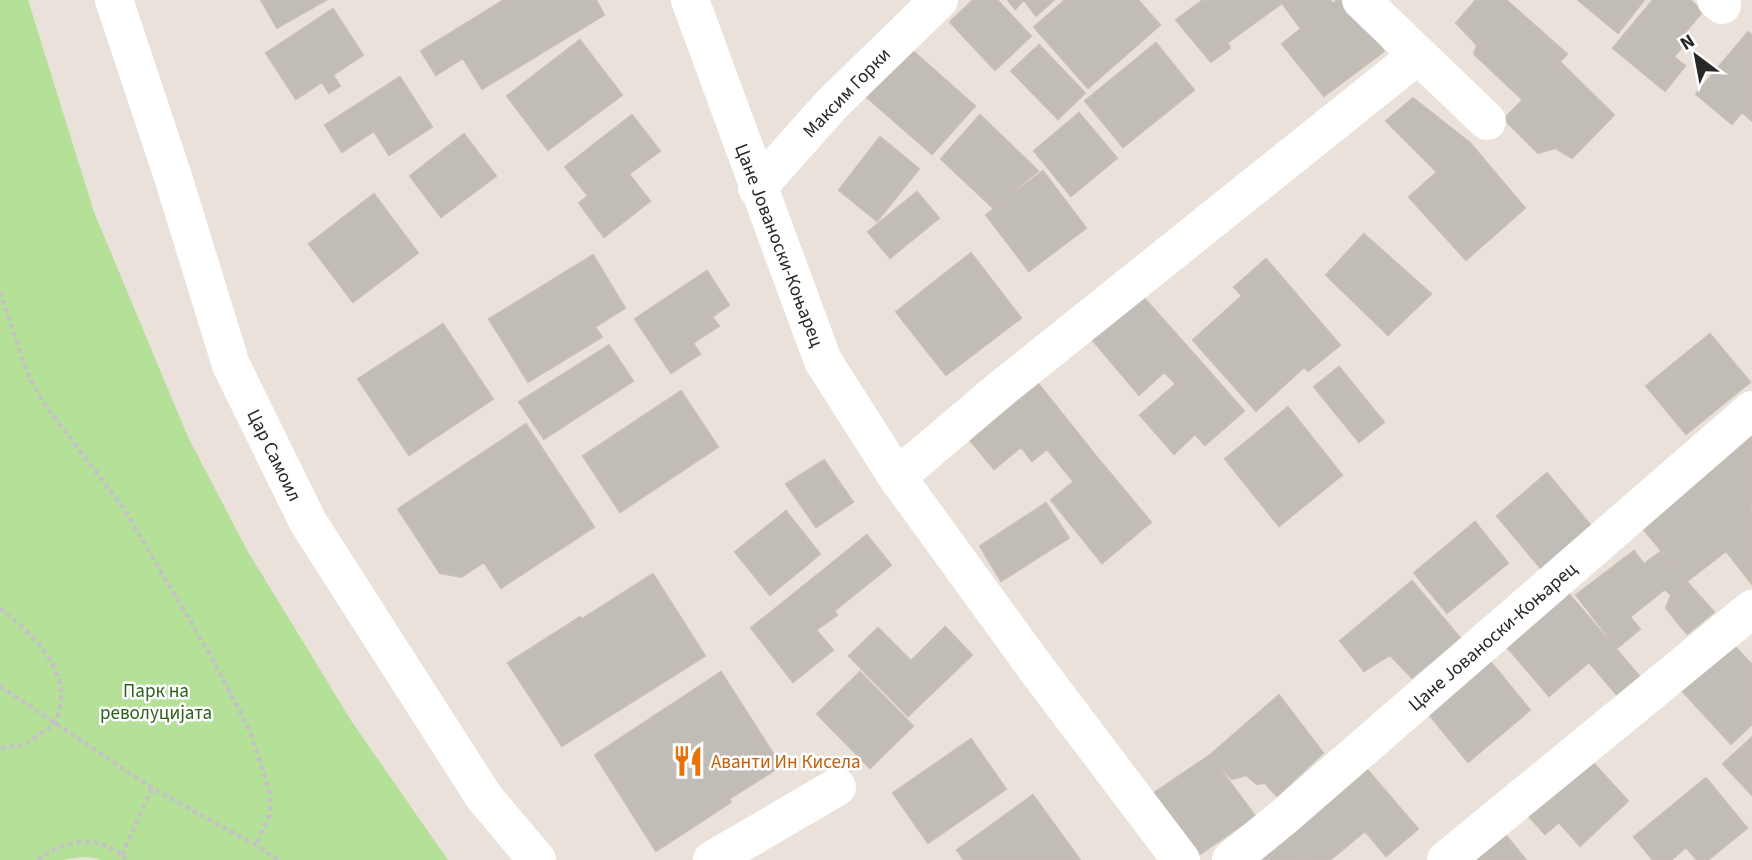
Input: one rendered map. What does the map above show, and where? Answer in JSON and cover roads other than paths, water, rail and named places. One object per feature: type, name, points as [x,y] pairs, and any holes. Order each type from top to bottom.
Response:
[{"type":"street","name":"Цар Самоил","points":[[114,0],[173,177],[231,365],[296,498],[350,590],[484,797],[537,860]]},
{"type":"street","name":"Цане Јованоски-Коњарец","points":[[690,0],[757,188],[823,361],[897,477],[1038,671],[1181,860]]},
{"type":"street","name":"Максим Горки","points":[[757,188],[832,104],[939,0]]},
{"type":"street","points":[[1361,0],[1487,121]]},
{"type":"street","points":[[897,477],[1001,389],[1418,55]]},
{"type":"street","name":"Цане Јованоски-Коњарец","points":[[1231,860],[1752,410]]},
{"type":"street","points":[[1446,860],[1752,609]]},
{"type":"street","points":[[712,860],[837,787]]},
{"type":"place","name":"Аванти Ин Кисела","points":[[688,761]]},
{"type":"park label","name":"Парк на револуцијата","points":[[156,701]]}]
